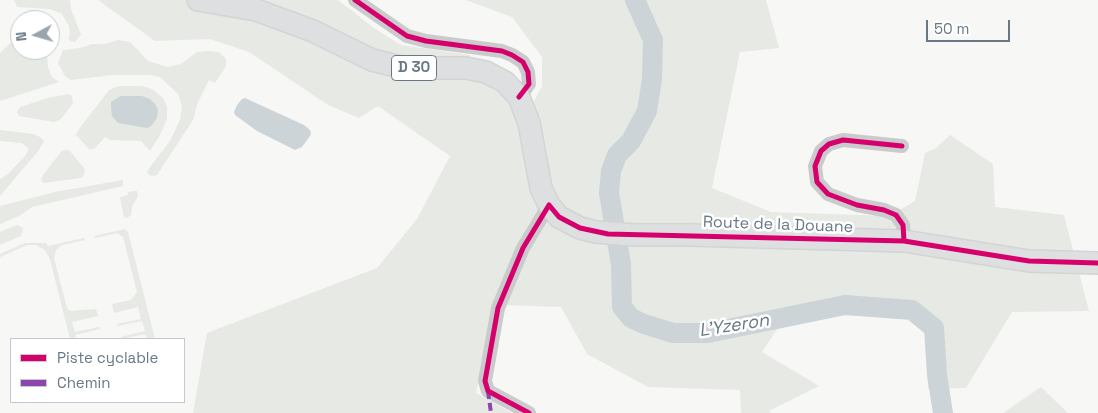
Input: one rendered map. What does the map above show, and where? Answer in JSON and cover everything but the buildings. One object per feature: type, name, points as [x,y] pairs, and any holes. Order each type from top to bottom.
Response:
[{"type":"main road","name":"D 30","points":[[198,0],[256,10],[312,31],[372,60],[405,68],[466,68],[486,72],[505,82],[519,97],[529,122],[541,188],[549,206]]},
{"type":"main road","name":"Route de la Douane","points":[[549,206],[559,217],[580,228],[608,234],[904,241],[1029,261],[1098,263]]},
{"type":"street","points":[[355,0],[407,36],[426,41],[502,50],[512,55],[523,62],[528,72],[529,84],[519,97]]},
{"type":"street","name":"Route de la Douane","points":[[902,146],[843,140],[829,144],[821,151],[815,166],[817,182],[828,194],[857,205],[884,210],[896,215],[903,225],[904,241]]},
{"type":"street","points":[[528,413],[488,391],[485,381],[498,308],[523,248],[549,206]]},
{"type":"shaded area","points":[[14,0],[70,0],[71,9],[81,35],[75,42],[70,41],[68,38],[70,34],[69,26],[60,13],[60,10],[17,7]]},
{"type":"shaded area","points":[[98,0],[338,0],[374,28],[401,45],[470,55],[467,75],[496,87],[515,110],[542,213],[494,304],[476,393],[512,413],[193,413],[207,333],[377,268],[417,219],[450,156],[378,106],[359,118],[328,105],[249,52],[210,39],[155,41]]},
{"type":"shaded area","points":[[466,0],[766,0],[779,48],[740,52],[712,188],[771,212],[889,216],[915,201],[925,153],[936,148],[950,135],[993,164],[995,207],[1064,215],[1089,311],[1012,312],[966,388],[928,389],[929,331],[910,315],[849,310],[782,322],[762,352],[819,386],[769,411],[771,413],[741,413],[740,390],[648,387],[587,354],[561,307],[506,305],[526,248],[545,216],[547,178],[534,101],[542,86],[542,57],[512,17]]},
{"type":"shaded area","points":[[118,40],[130,42],[148,61],[168,67],[181,64],[197,52],[219,52],[226,59],[226,66],[215,83],[209,80],[198,102],[193,120],[157,175],[149,175],[147,172],[170,141],[180,120],[182,106],[178,94],[160,77],[150,75],[112,75],[71,80],[65,76],[58,63],[63,50],[92,44],[105,44]]},
{"type":"shaded area","points":[[9,44],[10,60],[47,60],[52,77],[59,82],[0,101],[0,53]]},
{"type":"shaded area","points":[[119,86],[142,86],[152,89],[163,98],[167,107],[167,119],[150,151],[141,141],[110,140],[105,137],[95,148],[90,150],[76,135],[109,90]]},
{"type":"shaded area","points":[[69,94],[72,96],[73,103],[61,119],[54,122],[19,116],[17,112],[20,107],[48,98]]},
{"type":"shaded area","points":[[121,96],[142,96],[150,99],[155,104],[158,110],[157,118],[151,126],[147,128],[118,123],[112,116],[111,102]]},
{"type":"shaded area","points":[[245,98],[304,125],[310,130],[310,136],[302,147],[295,150],[257,131],[235,115],[234,112],[237,105]]},
{"type":"shaded area","points":[[0,130],[34,134],[44,141],[39,150],[0,196],[0,179],[8,174],[29,149],[22,143],[0,141]]},
{"type":"shaded area","points":[[64,150],[69,150],[84,168],[85,173],[81,178],[43,183],[41,180],[43,175]]},
{"type":"shaded area","points":[[123,180],[123,186],[32,207],[21,215],[0,224],[0,206],[55,192]]},
{"type":"shaded area","points":[[137,191],[138,196],[132,207],[131,215],[127,218],[124,217],[120,197],[128,195],[128,192]]},
{"type":"shaded area","points":[[17,225],[23,228],[21,236],[0,245],[0,232]]},
{"type":"shaded area","points":[[125,229],[128,232],[155,338],[147,338],[145,334],[121,338],[145,331],[142,321],[118,326],[117,324],[141,319],[138,307],[114,313],[112,304],[131,300],[137,292],[123,237],[117,233],[95,238],[94,236]]},
{"type":"shaded area","points":[[84,238],[85,240],[62,245],[56,250],[54,258],[67,308],[70,311],[96,309],[98,316],[72,322],[75,332],[100,327],[100,329],[75,335],[76,338],[70,338],[50,259],[45,250],[36,245],[27,245],[0,257],[0,254],[25,243],[46,243],[48,246]]},
{"type":"shaded area","points":[[1041,387],[1068,413],[1003,413]]},
{"type":"waterway","name":"L'Yzeron","points":[[635,0],[653,40],[652,79],[647,111],[631,141],[617,155],[611,171],[609,193],[621,265],[622,307],[631,318],[673,333],[708,333],[845,305],[912,310],[934,328],[937,375],[943,413]]},
{"type":"marked path","points":[[488,391],[491,413]]},
{"type":"cycle path","points":[[355,0],[407,36],[426,41],[502,51],[512,55],[523,62],[528,72],[529,84],[519,97]]},
{"type":"cycle path","points":[[902,146],[843,140],[829,144],[821,151],[815,166],[817,182],[828,194],[857,205],[884,210],[896,215],[903,225],[904,241]]},
{"type":"cycle path","points":[[529,413],[488,391],[485,381],[498,308],[523,248],[549,205],[559,217],[580,228],[608,234],[904,241],[1029,261],[1098,263]]}]
